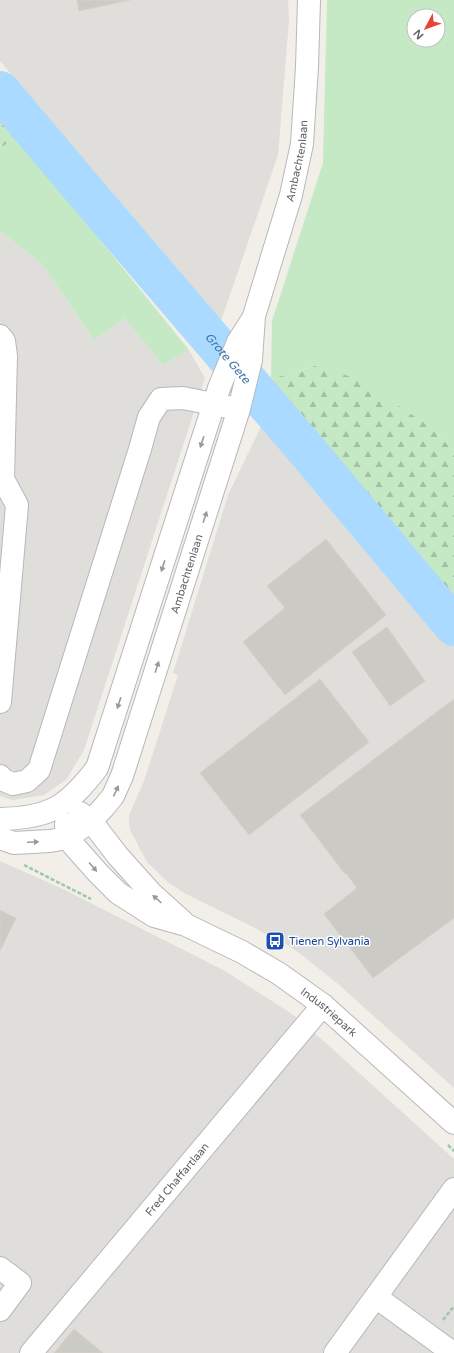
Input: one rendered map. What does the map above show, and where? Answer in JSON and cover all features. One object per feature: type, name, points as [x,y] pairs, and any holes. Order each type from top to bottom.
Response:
[{"type":"street","name":"Ambachtenlaan","points":[[92,821],[113,796],[122,776],[239,409],[251,360],[254,316],[291,195],[302,144],[307,67],[309,0]]},
{"type":"street","name":"Ambachtenlaan","points":[[65,803],[83,787],[97,768],[216,396],[238,342],[254,316]]},
{"type":"street","points":[[0,336],[4,341],[6,356],[1,481],[17,506],[0,702]]},
{"type":"street","points":[[0,776],[1,779],[13,784],[26,781],[39,770],[149,417],[161,400],[183,398],[216,396],[239,409]]},
{"type":"street","points":[[0,819],[23,819],[53,811],[65,803]]},
{"type":"street","points":[[65,803],[67,838]]},
{"type":"street","name":"Industriepark","points":[[65,803],[92,821],[118,856],[152,894],[186,925]]},
{"type":"street","points":[[0,838],[14,843],[50,841],[67,838],[92,821]]},
{"type":"street","name":"Industriepark","points":[[67,838],[118,893],[154,916],[186,925],[242,952],[278,973],[323,1005],[454,1123]]},
{"type":"street","name":"Fred Chaffartlaan","points":[[31,1353],[323,1005]]},
{"type":"street","points":[[335,1353],[454,1189]]},
{"type":"street","points":[[0,1268],[20,1283],[0,1310]]},
{"type":"street","points":[[376,1297],[453,1353]]},
{"type":"shaded area","points":[[0,0],[288,0],[289,21],[278,155],[220,324],[0,61]]},
{"type":"shaded area","points":[[0,231],[42,264],[94,340],[124,318],[163,365],[189,350],[205,378],[84,750],[66,780],[44,795],[13,800],[0,796]]},
{"type":"shaded area","points":[[270,408],[454,626],[454,1088],[338,984],[303,956],[283,942],[275,941],[259,930],[186,894],[169,883],[147,862],[130,830],[129,815],[144,781],[178,675],[173,673],[228,495]]},
{"type":"shaded area","points":[[0,861],[63,889],[225,971],[292,1014],[454,1159],[454,1353],[0,1353]]},
{"type":"green space","points":[[327,0],[454,0],[454,451],[429,426],[318,365],[271,379],[272,321],[323,163]]},
{"type":"green space","points":[[0,117],[17,137],[0,148]]},
{"type":"green space","points":[[17,137],[189,350],[163,365],[124,318],[94,340],[42,264],[0,231],[0,148]]},
{"type":"green space","points":[[318,365],[359,380],[429,426],[454,451],[454,626],[270,408],[271,379]]},
{"type":"building","points":[[77,0],[130,0],[79,11]]},
{"type":"building","points":[[326,539],[386,615],[285,695],[243,642],[285,608],[267,586]]},
{"type":"building","points":[[387,627],[425,681],[390,706],[352,652]]},
{"type":"building","points":[[320,679],[369,742],[249,835],[200,773]]},
{"type":"building","points":[[454,699],[454,918],[373,978],[324,914],[357,888],[300,815]]},
{"type":"building","points":[[0,910],[16,918],[0,951]]},
{"type":"building","points":[[74,1329],[103,1353],[54,1353]]},
{"type":"waterway","name":"Grote Gete","points":[[0,91],[303,446],[454,626]]},
{"type":"place","name":"Tienen Sylvania","points":[[275,941]]}]
